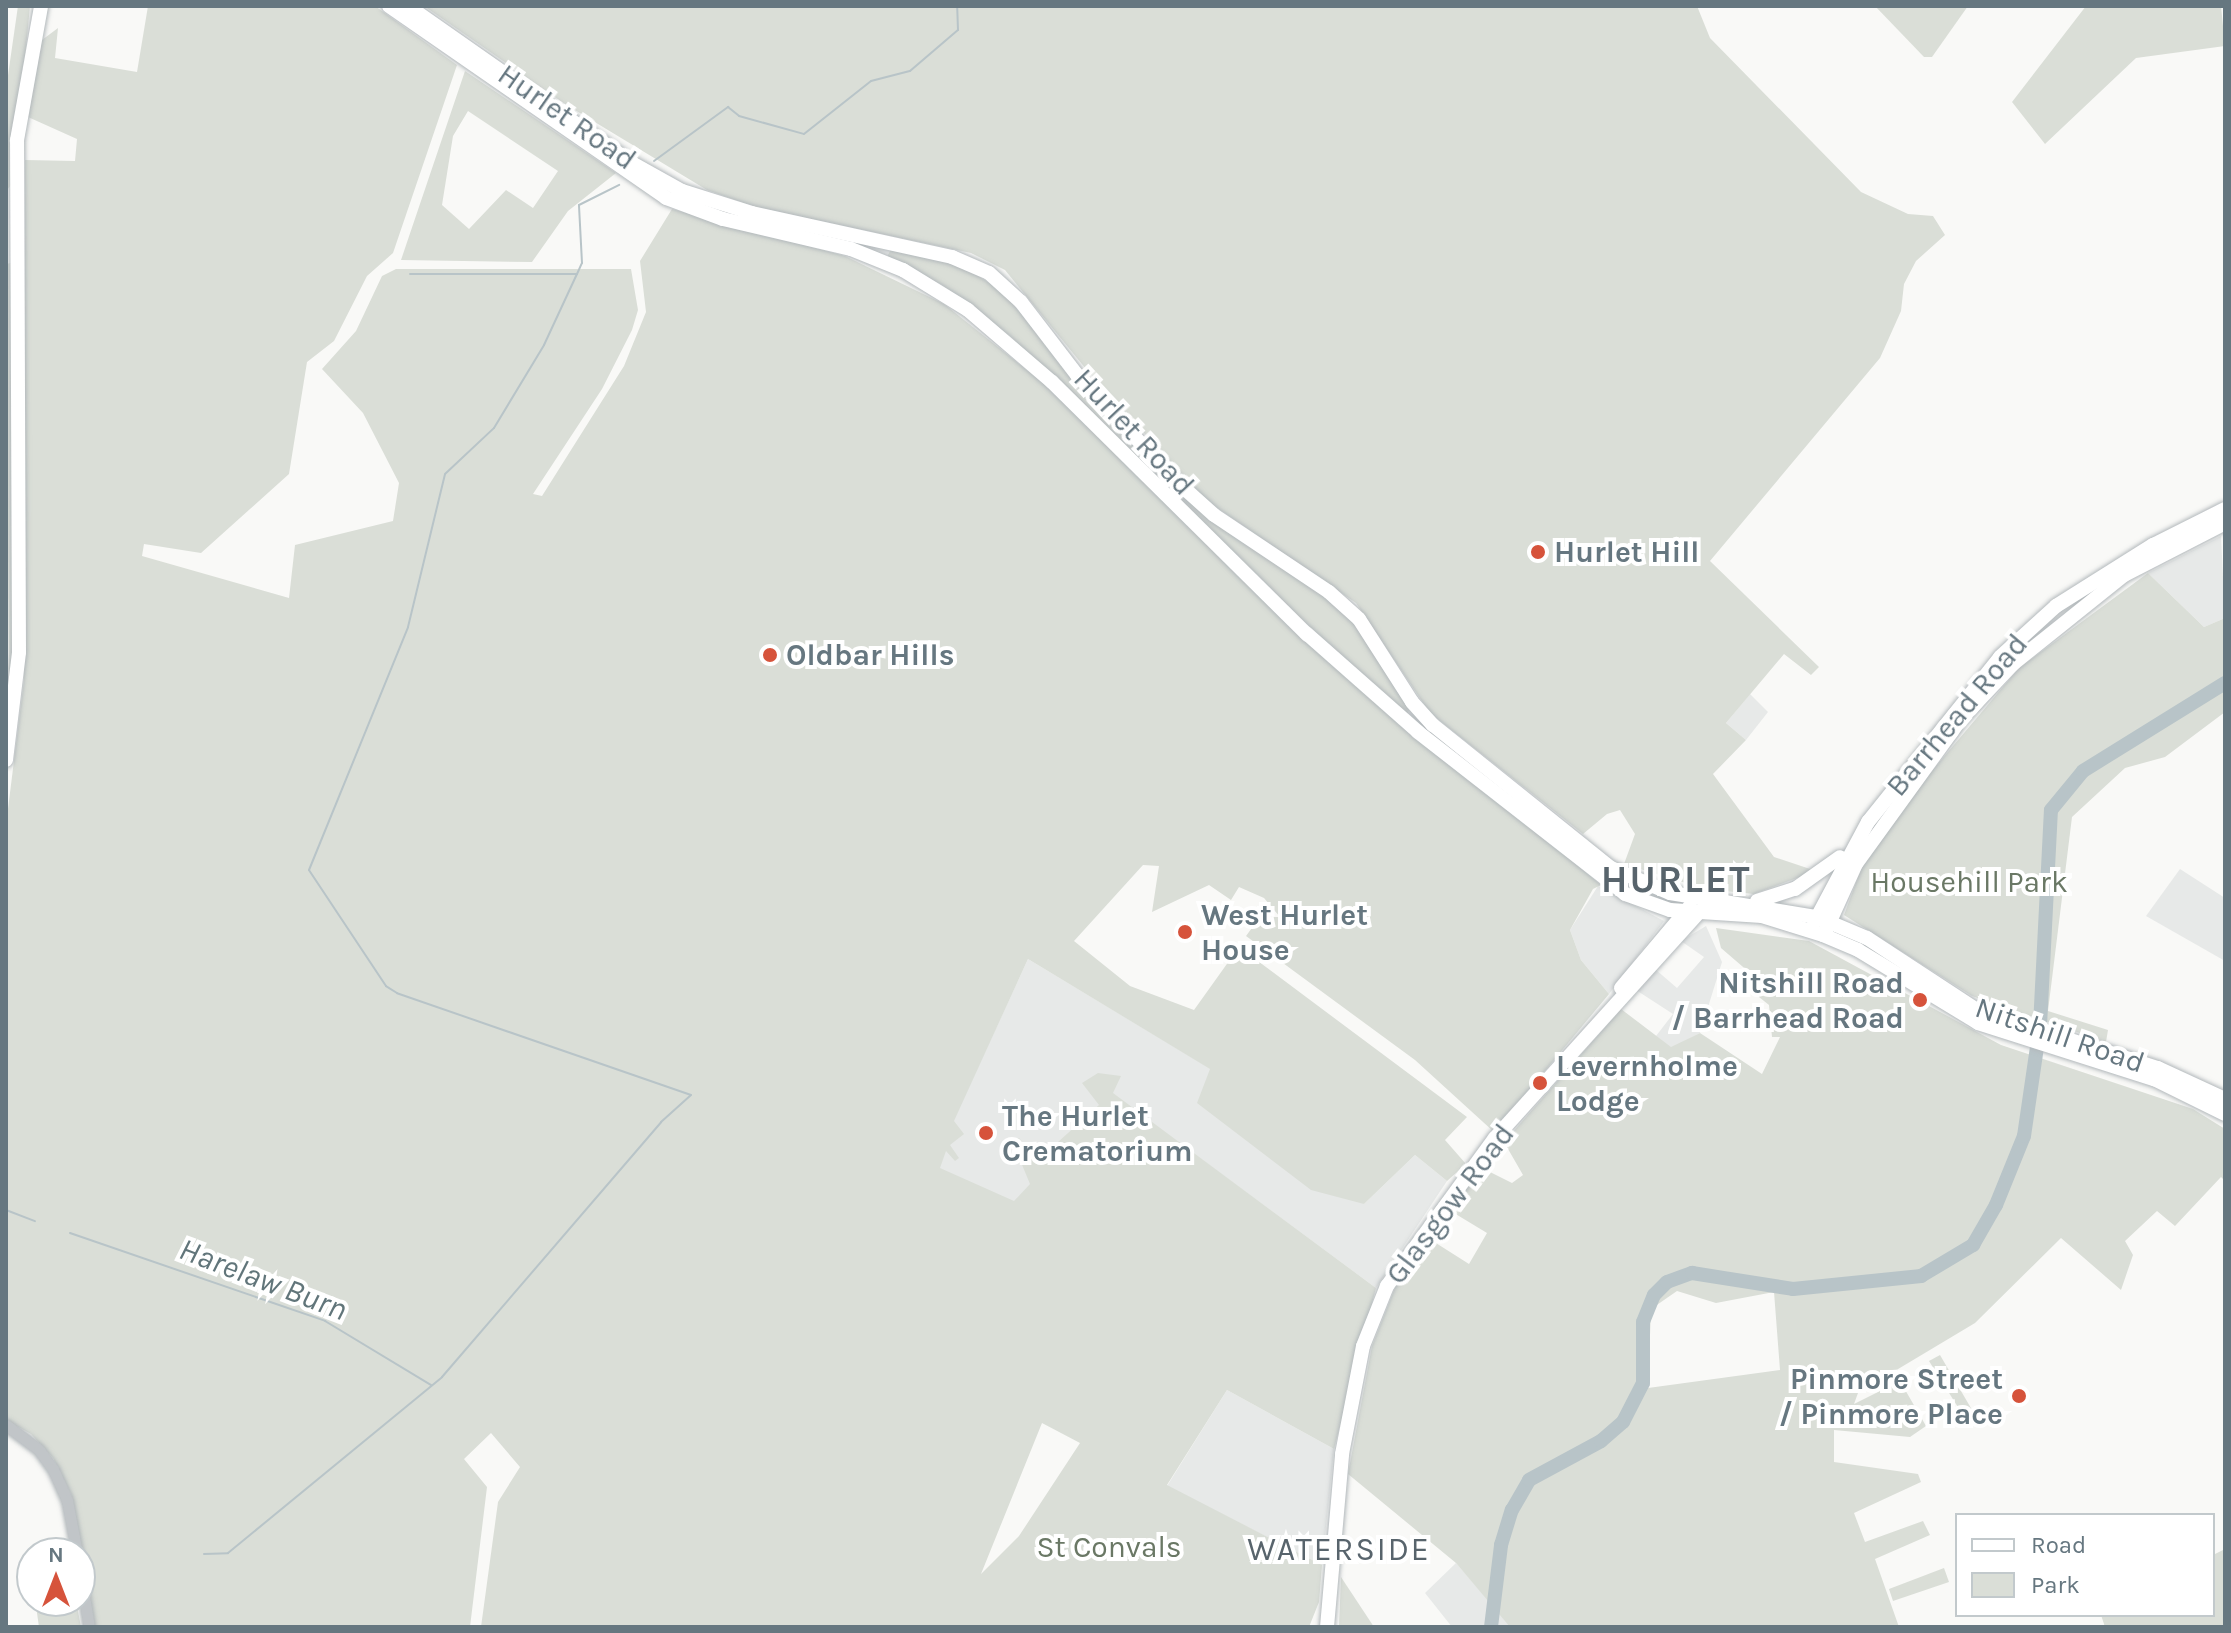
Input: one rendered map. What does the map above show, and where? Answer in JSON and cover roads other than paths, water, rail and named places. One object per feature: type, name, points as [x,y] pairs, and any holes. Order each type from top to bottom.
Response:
[{"type":"main road","points":[[6,760],[19,652],[17,140],[41,6]]},
{"type":"main road","name":"Hurlet Road","points":[[389,6],[666,198],[723,219],[851,249],[903,270],[968,310],[1052,382],[1259,590],[1418,732],[1609,884],[1639,900],[1744,908],[1820,926]]},
{"type":"main road","name":"Hurlet Road","points":[[408,6],[632,163],[682,191],[752,213],[952,257],[989,273],[1021,302],[1077,375],[1175,480],[1214,515],[1329,592],[1359,619],[1412,702],[1433,725],[1611,868],[1696,906]]},
{"type":"main road","name":"Barrhead Road","points":[[1849,863],[1851,846],[1961,719],[2063,620],[2124,575],[2221,518]]},
{"type":"main road","name":"Barrhead Road","points":[[1820,926],[1849,863],[1898,792]]},
{"type":"main road","points":[[1744,908],[1805,884],[1851,846]]},
{"type":"main road","name":"Glasgow Road","points":[[1327,1627],[1342,1454],[1375,1311],[1451,1193],[1696,906]]},
{"type":"main road","name":"Nitshill Road","points":[[1820,926],[1885,949],[1999,1025],[2154,1079],[2225,1114]]},
{"type":"main road","name":"Nitshill Road","points":[[1999,1025],[2158,1068],[2225,1099]]},
{"type":"street","points":[[6,1425],[25,1437],[53,1469],[67,1500],[74,1537]]},
{"type":"waterway","points":[[654,161],[728,107],[739,116],[804,134],[871,81],[910,71],[958,30],[957,6]]},
{"type":"waterway","points":[[410,274],[577,274],[582,263],[579,205],[619,185]]},
{"type":"waterway","points":[[204,1554],[228,1553],[442,1377],[661,1122],[691,1095],[397,993],[386,986],[309,870],[408,627],[445,474],[494,428],[544,345],[577,274]]},
{"type":"waterway","points":[[2040,1026],[2051,810],[2083,771],[2225,683]]},
{"type":"waterway","points":[[1491,1627],[1501,1545],[1512,1510],[1529,1480],[1601,1441],[1623,1422],[1643,1383],[1643,1322],[1654,1295],[1667,1282],[1692,1273],[1793,1289],[1921,1276],[1973,1245],[1996,1205],[2024,1136],[2037,1047]]},
{"type":"waterway","points":[[6,1210],[35,1221]]},
{"type":"waterway","name":"Harelaw Burn","points":[[70,1233],[325,1321],[431,1385]]},
{"type":"place","name":"Hurlet Hill","points":[[1538,552]]},
{"type":"place","name":"Oldbar Hills","points":[[770,655]]},
{"type":"place","name":"West Hurlet House","points":[[1185,932]]},
{"type":"place","name":"Nitshill Road / Barrhead Road","points":[[1920,1000]]},
{"type":"place","name":"Levernholme Lodge","points":[[1540,1083]]},
{"type":"place","name":"The Hurlet Crematorium","points":[[986,1133]]},
{"type":"place","name":"Pinmore Street / Pinmore Place","points":[[2019,1396]]},
{"type":"district","name":"HURLET","points":[[1676,880]]},
{"type":"district","name":"WATERSIDE","points":[[1339,1550]]},
{"type":"park label","name":"Househill Park","points":[[1969,882]]},
{"type":"park label","name":"St Convals","points":[[1109,1547]]}]
